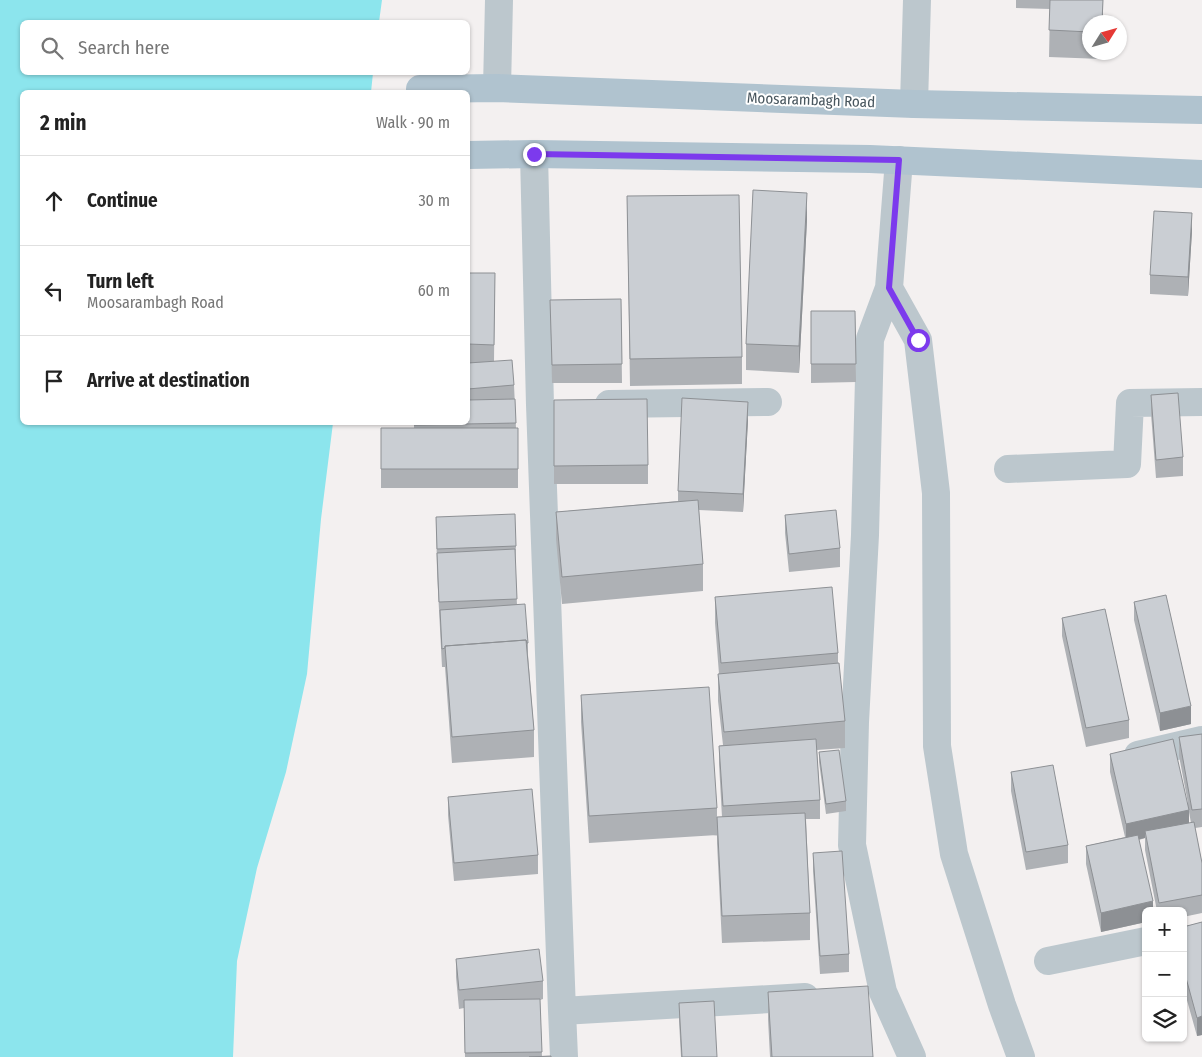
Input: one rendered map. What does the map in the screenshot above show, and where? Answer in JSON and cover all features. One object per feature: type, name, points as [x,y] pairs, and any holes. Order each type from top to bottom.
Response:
[{"type":"main road","name":"Moosarambagh Road","points":[[420,89],[497,88],[914,104],[1202,110]]},
{"type":"main road","points":[[470,155],[534,154],[899,160],[1202,174]]},
{"type":"street","points":[[497,88],[499,0]]},
{"type":"street","points":[[914,104],[917,0]]},
{"type":"street","points":[[534,154],[550,405],[564,1057]]},
{"type":"street","points":[[899,160],[889,288],[870,339],[865,535],[854,722],[852,845],[873,993],[912,1057]]},
{"type":"street","points":[[889,288],[918,340],[934,474],[936,503],[937,746],[954,854],[1002,1005],[1021,1057]]},
{"type":"street","points":[[589,404],[768,402]]},
{"type":"street","points":[[1008,469],[1127,464],[1130,403],[1202,402]]},
{"type":"street","points":[[1134,756],[1202,740]]},
{"type":"street","points":[[1048,961],[1142,942]]},
{"type":"street","points":[[562,1011],[834,995]]},
{"type":"water","points":[[0,0],[382,0],[379,20],[20,20],[20,75],[373,75],[371,90],[20,90],[20,425],[333,425],[321,519],[307,674],[286,772],[257,868],[237,961],[233,1057],[0,1057]]},
{"type":"building","points":[[1050,0],[1103,0],[1102,15],[1082,15],[1082,32],[1049,30]]},
{"type":"building","points":[[753,190],[807,193],[799,346],[746,344]]},
{"type":"building","points":[[739,195],[742,357],[630,359],[627,196]]},
{"type":"building","points":[[1154,211],[1192,213],[1188,277],[1150,275]]},
{"type":"building","points":[[470,273],[495,273],[494,345],[470,344]]},
{"type":"building","points":[[621,299],[622,364],[552,365],[550,300]]},
{"type":"building","points":[[811,311],[855,311],[856,364],[811,364]]},
{"type":"building","points":[[512,360],[514,385],[470,389],[470,363]]},
{"type":"building","points":[[1178,393],[1183,457],[1156,460],[1151,395]]},
{"type":"building","points":[[682,398],[748,402],[743,494],[678,491]]},
{"type":"building","points":[[515,399],[516,423],[470,424],[470,400]]},
{"type":"building","points":[[647,399],[648,465],[554,466],[554,400]]},
{"type":"building","points":[[381,428],[518,428],[518,469],[381,469]]},
{"type":"building","points":[[698,500],[703,564],[562,577],[556,512]]},
{"type":"building","points":[[836,510],[840,548],[789,554],[785,515]]},
{"type":"building","points":[[515,514],[516,546],[437,549],[436,517]]},
{"type":"building","points":[[515,549],[517,599],[439,602],[437,553]]},
{"type":"building","points":[[832,587],[838,653],[721,663],[715,597]]},
{"type":"building","points":[[1166,595],[1191,706],[1160,713],[1134,602]]},
{"type":"building","points":[[525,604],[528,643],[526,640],[445,646],[442,649],[440,610]]},
{"type":"building","points":[[1105,609],[1129,720],[1086,728],[1062,618]]},
{"type":"building","points":[[526,640],[534,730],[452,737],[445,646]]},
{"type":"building","points":[[839,663],[845,721],[724,732],[718,674]]},
{"type":"building","points":[[709,687],[717,808],[589,816],[581,695]]},
{"type":"building","points":[[1202,734],[1202,809],[1192,810],[1179,737]]},
{"type":"building","points":[[816,739],[820,800],[723,806],[719,746]]},
{"type":"building","points":[[1173,739],[1189,810],[1126,824],[1110,754]]},
{"type":"building","points":[[839,750],[846,801],[826,804],[819,752]]},
{"type":"building","points":[[1053,765],[1068,845],[1026,852],[1011,772]]},
{"type":"building","points":[[532,789],[538,855],[454,863],[448,797]]},
{"type":"building","points":[[805,813],[810,913],[722,916],[717,817]]},
{"type":"building","points":[[1194,822],[1202,863],[1202,895],[1159,903],[1145,831]]},
{"type":"building","points":[[1138,835],[1153,901],[1101,913],[1086,846]]},
{"type":"building","points":[[842,851],[849,954],[820,956],[813,853]]},
{"type":"building","points":[[1202,922],[1202,1016],[1197,1018],[1187,982],[1187,926]]},
{"type":"building","points":[[539,949],[543,981],[459,990],[456,959]]},
{"type":"building","points":[[868,986],[873,1057],[772,1057],[768,992]]},
{"type":"building","points":[[540,999],[542,1052],[465,1053],[464,1000]]},
{"type":"building","points":[[714,1001],[717,1057],[682,1057],[679,1003]]},
{"type":"route","points":[[534,154],[899,160],[889,288],[918,340]]}]
